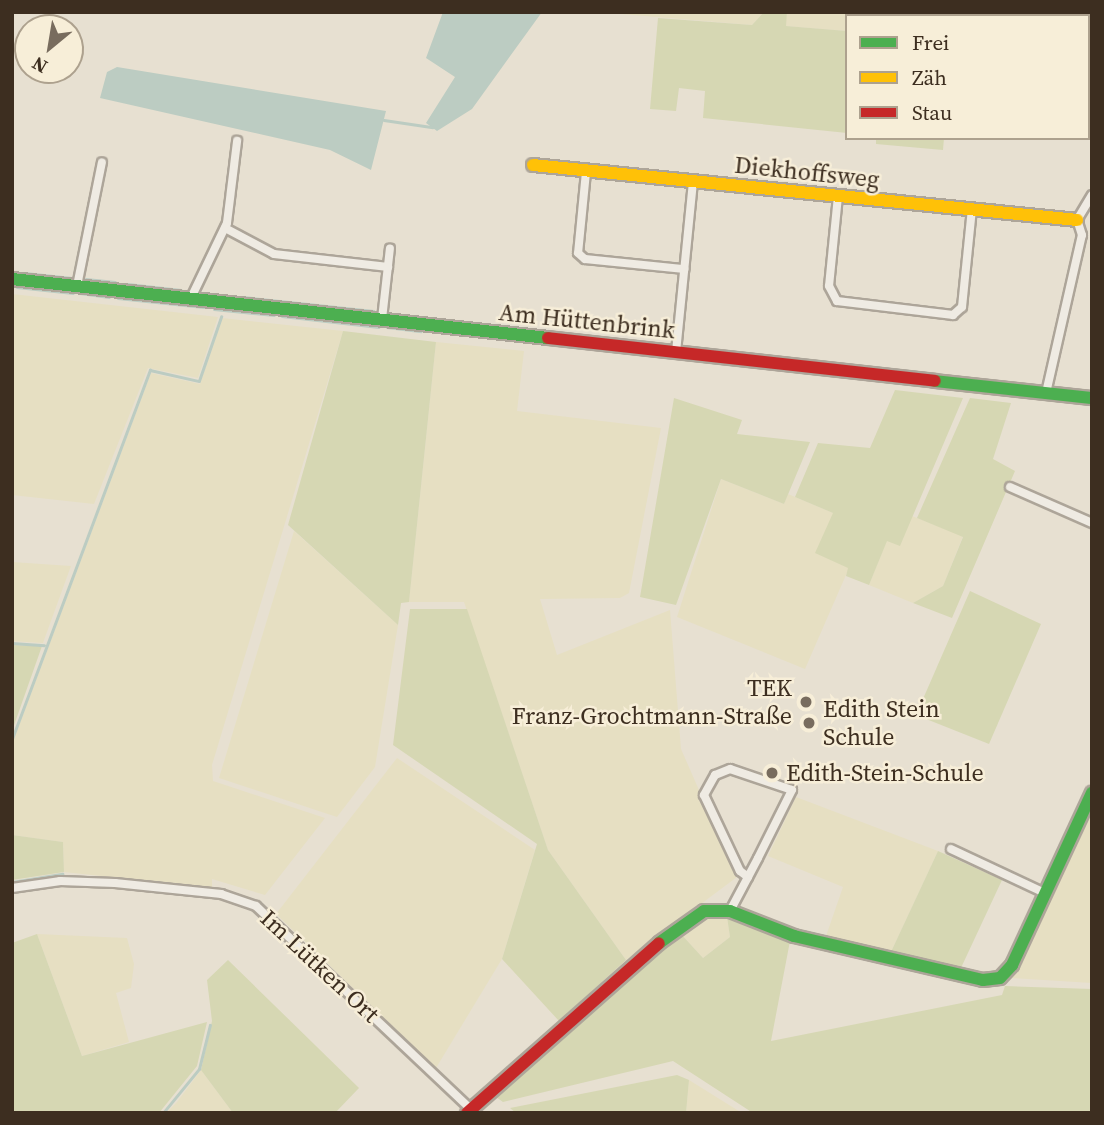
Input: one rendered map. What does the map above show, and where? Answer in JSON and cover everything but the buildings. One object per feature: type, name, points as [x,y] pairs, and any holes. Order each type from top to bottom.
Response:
[{"type":"street","points":[[191,298],[225,228],[237,141]]},
{"type":"street","points":[[77,286],[102,162]]},
{"type":"street","name":"Diekhoffsweg","points":[[533,165],[1077,220]]},
{"type":"street","points":[[586,172],[578,253],[585,259],[684,269]]},
{"type":"street","points":[[676,352],[693,182]]},
{"type":"street","points":[[1045,393],[1082,234],[1077,220],[1092,195]]},
{"type":"street","points":[[838,196],[829,286],[837,301],[953,315],[962,307],[972,209]]},
{"type":"street","points":[[225,228],[274,254],[388,267]]},
{"type":"street","points":[[383,319],[390,248]]},
{"type":"street","name":"Am Hüttenbrink","points":[[12,279],[1092,398]]},
{"type":"street","points":[[1010,487],[1092,523]]},
{"type":"street","points":[[730,911],[748,877],[792,789],[730,769],[715,775],[704,795],[748,877]]},
{"type":"street","points":[[469,1111],[631,963],[704,911],[730,911],[794,936],[991,980],[1012,965],[1092,793]]},
{"type":"street","points":[[951,849],[1045,893]]},
{"type":"street","name":"Im Lütken Ort","points":[[12,888],[60,881],[114,883],[221,894],[256,906],[469,1111]]},
{"type":"shaded area","points":[[443,12],[542,12],[472,109],[437,131],[426,123],[455,77],[426,58]]},
{"type":"shaded area","points":[[597,12],[764,12],[752,25]]},
{"type":"shaded area","points":[[787,12],[956,12],[845,14],[845,31],[785,26]]},
{"type":"shaded area","points":[[117,67],[386,111],[371,170],[330,150],[100,98],[107,72]]},
{"type":"shaded area","points":[[12,294],[218,317],[198,378],[148,368],[94,504],[12,495]]},
{"type":"shaded area","points":[[222,318],[343,331],[212,765],[213,781],[325,818],[265,895],[212,879],[212,888],[64,872],[63,842],[12,835],[12,744],[151,373],[200,384]]},
{"type":"shaded area","points":[[436,342],[524,351],[517,411],[661,428],[629,593],[620,598],[540,599],[557,655],[670,610],[681,749],[737,877],[626,960],[548,850],[464,602],[409,602]]},
{"type":"shaded area","points":[[721,479],[784,504],[788,494],[833,513],[849,568],[805,669],[677,617]]},
{"type":"shaded area","points":[[912,516],[963,536],[943,586],[913,603],[869,585],[887,540],[900,545]]},
{"type":"shaded area","points":[[294,531],[398,625],[375,767],[337,817],[219,778]]},
{"type":"shaded area","points":[[12,562],[71,566],[43,643],[12,641]]},
{"type":"shaded area","points":[[397,758],[535,850],[502,959],[436,1068],[276,914]]},
{"type":"shaded area","points":[[796,797],[938,851],[890,954],[825,939],[843,887],[768,856]]},
{"type":"shaded area","points":[[1092,809],[1092,983],[1012,978]]},
{"type":"shaded area","points":[[706,916],[727,917],[730,937],[703,958],[681,934]]},
{"type":"shaded area","points":[[37,934],[127,938],[134,964],[131,988],[116,993],[129,1042],[82,1056]]},
{"type":"shaded area","points":[[201,1070],[233,1113],[166,1113],[177,1102]]},
{"type":"shaded area","points":[[689,1080],[742,1113],[686,1113]]},
{"type":"green space","points":[[764,12],[787,12],[786,26],[845,31],[845,133],[703,118],[705,91],[679,88],[676,111],[650,109],[658,18],[752,25]]},
{"type":"green space","points":[[876,140],[944,140],[943,150],[876,144]]},
{"type":"green space","points":[[343,331],[436,342],[409,602],[401,603],[398,625],[288,525]]},
{"type":"green space","points":[[895,390],[963,398],[900,546],[887,541],[869,585],[846,576],[848,568],[815,553],[833,513],[795,497],[818,443],[870,448]]},
{"type":"green space","points":[[674,398],[742,420],[737,434],[810,442],[784,504],[721,479],[676,605],[640,597]]},
{"type":"green space","points":[[970,398],[1011,403],[993,459],[1015,471],[952,618],[913,603],[943,586],[963,537],[917,518]]},
{"type":"green space","points":[[970,591],[1041,624],[989,744],[916,715]]},
{"type":"green space","points":[[410,609],[467,609],[548,850],[626,960],[559,1021],[502,959],[537,844],[393,745]]},
{"type":"green space","points":[[12,645],[42,646],[12,731]]},
{"type":"green space","points":[[12,835],[63,842],[64,872],[12,880]]},
{"type":"green space","points":[[938,851],[1002,880],[960,970],[890,954]]},
{"type":"green space","points":[[727,917],[790,941],[771,1041],[1002,995],[1005,986],[1092,989],[1092,1113],[753,1113],[673,1061],[503,1102],[496,1097],[681,934],[703,958],[730,937]]},
{"type":"green space","points":[[37,934],[82,1056],[207,1022],[197,1066],[159,1113],[12,1113],[12,943]]},
{"type":"green space","points":[[228,960],[359,1088],[335,1113],[233,1113],[201,1070],[212,1021],[207,980]]},
{"type":"green space","points":[[677,1075],[689,1080],[686,1113],[516,1113],[510,1108]]},
{"type":"waterway","points":[[384,120],[432,127]]},
{"type":"waterway","points":[[25,273],[72,278]]},
{"type":"waterway","points":[[86,279],[115,282]]},
{"type":"waterway","points":[[128,284],[181,290]]},
{"type":"waterway","points":[[17,287],[73,293]]},
{"type":"waterway","points":[[80,293],[109,297]]},
{"type":"waterway","points":[[243,297],[373,311]]},
{"type":"waterway","points":[[118,298],[204,307]]},
{"type":"waterway","points":[[214,309],[274,315]]},
{"type":"waterway","points":[[282,316],[378,327]]},
{"type":"waterway","points":[[12,739],[150,370],[199,381],[221,317]]},
{"type":"waterway","points":[[387,327],[421,331]]},
{"type":"waterway","points":[[12,643],[44,645]]},
{"type":"waterway","points":[[12,882],[62,874]]},
{"type":"waterway","points":[[163,1113],[199,1069],[210,1025]]},
{"type":"traffic: fast","points":[[12,279],[548,338]]},
{"type":"traffic: fast","points":[[935,381],[1092,398]]},
{"type":"traffic: fast","points":[[659,943],[704,911],[730,911],[794,936],[983,980],[1000,978],[1012,965],[1092,793]]},
{"type":"traffic: slow","points":[[533,165],[1077,220]]},
{"type":"traffic: jam","points":[[548,338],[935,381]]},
{"type":"traffic: jam","points":[[467,1113],[659,943]]},
{"type":"place","name":"TEK Franz-Grochtmann-Straße","points":[[806,702]]},
{"type":"place","name":"Edith Stein Schule","points":[[809,723]]},
{"type":"place","name":"Edith-Stein-Schule","points":[[772,773]]}]
